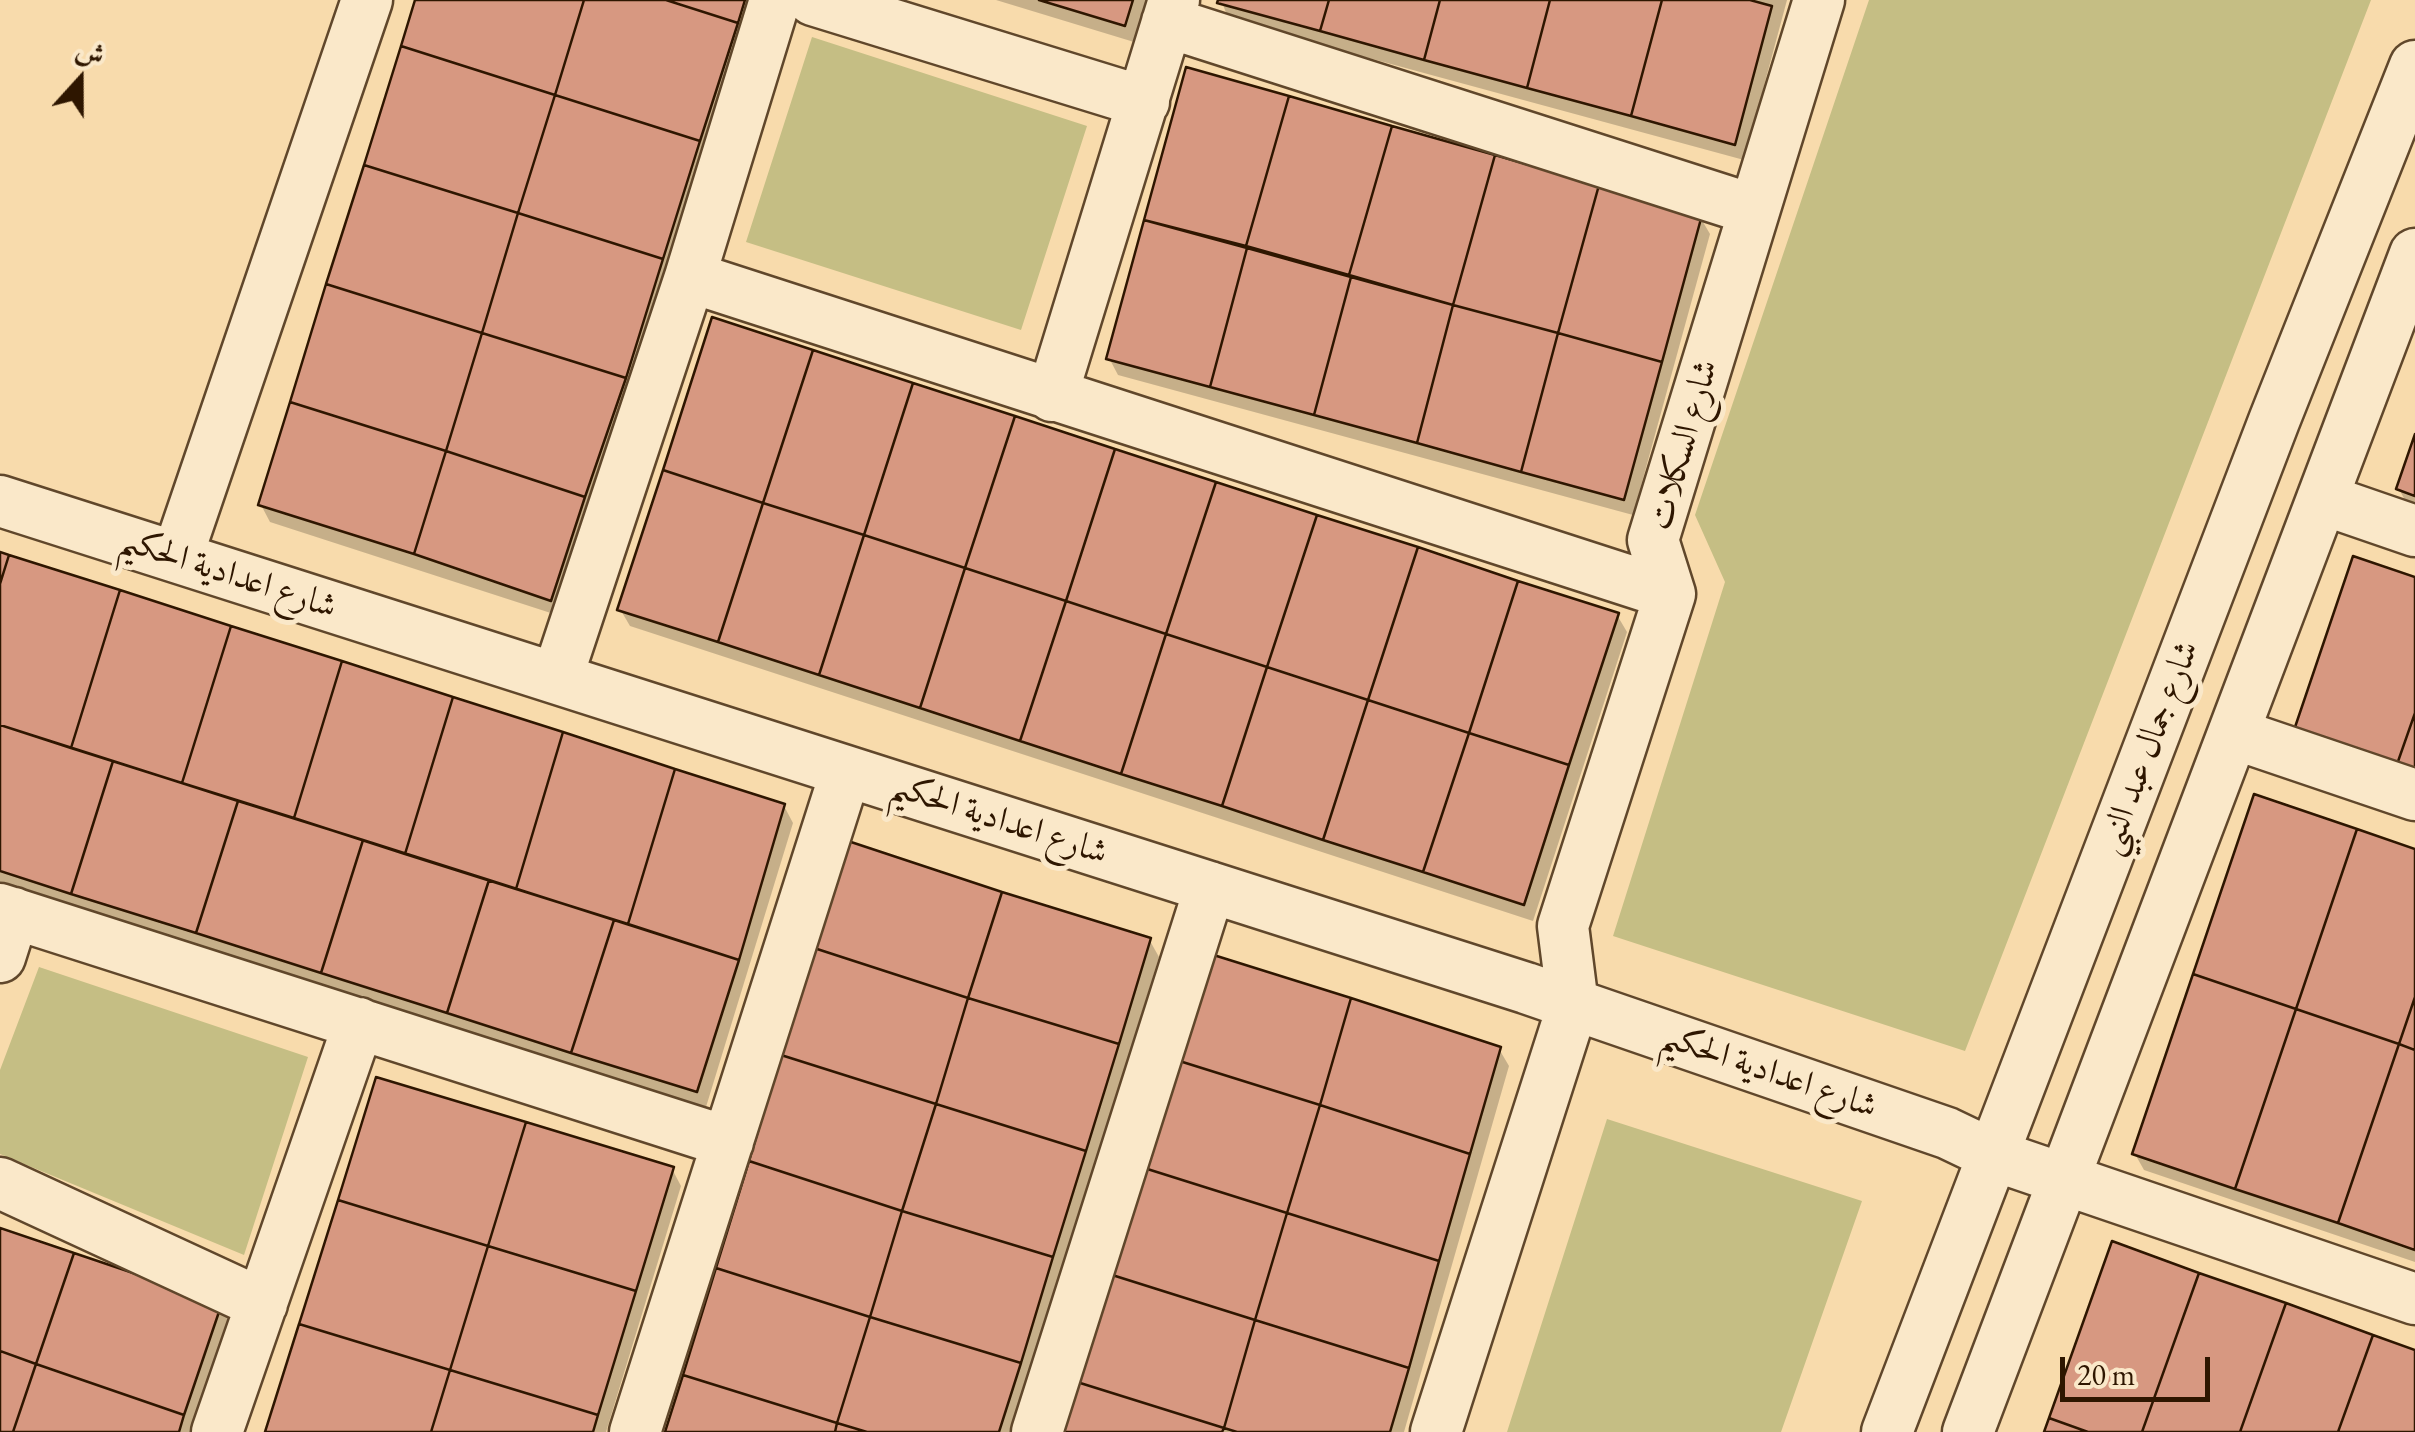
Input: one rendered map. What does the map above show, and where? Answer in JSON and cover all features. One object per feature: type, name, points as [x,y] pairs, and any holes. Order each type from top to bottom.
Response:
[{"type":"street","points":[[177,557],[367,0]]},
{"type":"street","points":[[556,678],[690,278],[775,0]]},
{"type":"street","points":[[813,0],[1144,102]]},
{"type":"street","name":"شارع السكلات","points":[[1670,594],[1654,540],[1820,0]]},
{"type":"street","points":[[1052,396],[1171,11],[1754,210]]},
{"type":"street","name":"شارع جمال عبد النبي","points":[[1887,1432],[2274,422],[2415,66]]},
{"type":"street","points":[[1968,1432],[2415,254]]},
{"type":"street","points":[[690,278],[1670,594],[1563,926],[1574,1005],[1436,1432]]},
{"type":"street","points":[[2322,499],[2415,531]]},
{"type":"street","name":"شارع اعدادية الحكيم","points":[[0,501],[1574,1005],[1947,1133],[1993,1155],[2415,1299]]},
{"type":"street","points":[[2235,734],[2415,796]]},
{"type":"street","points":[[636,1432],[846,771]]},
{"type":"street","points":[[1037,1432],[1210,887]]},
{"type":"street","points":[[5,926],[359,1024],[728,1142]]},
{"type":"street","points":[[217,1432],[359,1024]]},
{"type":"street","points":[[0,1183],[262,1304]]},
{"type":"shaded area","points":[[1869,0],[2371,0],[1965,1051],[1613,936],[1725,582],[1695,515]]},
{"type":"shaded area","points":[[812,37],[1087,126],[1021,330],[746,242]]},
{"type":"shaded area","points":[[39,967],[308,1057],[244,1255],[0,1154],[0,1070]]},
{"type":"shaded area","points":[[1607,1119],[1862,1201],[1781,1432],[1507,1432]]},
{"type":"building","points":[[415,0],[584,0],[555,95],[401,46]]},
{"type":"building","points":[[584,0],[666,0],[738,23],[700,141],[555,95]]},
{"type":"building","points":[[666,0],[745,0],[738,23]]},
{"type":"building","points":[[1039,0],[1133,0],[1125,26]]},
{"type":"building","points":[[1329,0],[1320,31],[1217,3]]},
{"type":"building","points":[[1329,0],[1440,0],[1424,60],[1320,31]]},
{"type":"building","points":[[1440,0],[1550,0],[1527,88],[1424,60]]},
{"type":"building","points":[[1550,0],[1662,0],[1631,116],[1527,88]]},
{"type":"building","points":[[1662,0],[1750,0],[1772,6],[1735,145],[1631,116]]},
{"type":"building","points":[[401,46],[555,95],[518,213],[364,165]]},
{"type":"building","points":[[1186,67],[1289,96],[1246,246],[1144,220]]},
{"type":"building","points":[[555,95],[700,141],[663,259],[518,213]]},
{"type":"building","points":[[1289,96],[1392,126],[1349,275],[1246,246]]},
{"type":"building","points":[[1392,126],[1495,155],[1453,305],[1349,275]]},
{"type":"building","points":[[1495,155],[1599,185],[1558,333],[1453,305]]},
{"type":"building","points":[[364,165],[518,213],[482,333],[326,284]]},
{"type":"building","points":[[1599,185],[1702,215],[1662,362],[1558,333]]},
{"type":"building","points":[[518,213],[663,259],[626,378],[482,333]]},
{"type":"building","points":[[1144,220],[1247,248],[1210,387],[1106,359]]},
{"type":"building","points":[[1247,248],[1351,277],[1314,415],[1210,387]]},
{"type":"building","points":[[1351,277],[1453,305],[1417,443],[1314,415]]},
{"type":"building","points":[[326,284],[482,333],[446,451],[290,402]]},
{"type":"building","points":[[1453,305],[1558,333],[1521,472],[1417,443]]},
{"type":"building","points":[[712,317],[813,350],[763,503],[663,470]]},
{"type":"building","points":[[482,333],[626,378],[585,497],[446,451]]},
{"type":"building","points":[[1558,333],[1662,362],[1624,500],[1521,472]]},
{"type":"building","points":[[813,350],[913,383],[864,535],[763,503]]},
{"type":"building","points":[[913,383],[1015,416],[965,568],[864,535]]},
{"type":"building","points":[[290,402],[446,451],[414,554],[258,505]]},
{"type":"building","points":[[1015,416],[1115,449],[1066,601],[965,568]]},
{"type":"building","points":[[2415,434],[2415,496],[2396,489]]},
{"type":"building","points":[[1115,449],[1216,482],[1166,634],[1066,601]]},
{"type":"building","points":[[446,451],[585,497],[551,601],[414,554]]},
{"type":"building","points":[[663,470],[763,503],[718,642],[617,610]]},
{"type":"building","points":[[1216,482],[1317,515],[1267,667],[1166,634]]},
{"type":"building","points":[[763,503],[864,535],[819,675],[718,642]]},
{"type":"building","points":[[1317,515],[1418,547],[1368,700],[1267,667]]},
{"type":"building","points":[[864,535],[965,568],[920,708],[819,675]]},
{"type":"building","points":[[1418,547],[1518,581],[1469,733],[1368,700]]},
{"type":"building","points":[[0,552],[9,555],[0,584]]},
{"type":"building","points":[[9,555],[120,590],[71,748],[0,725],[0,584]]},
{"type":"building","points":[[2353,556],[2415,577],[2415,713],[2395,770],[2292,736]]},
{"type":"building","points":[[965,568],[1066,601],[1020,741],[920,708]]},
{"type":"building","points":[[1518,581],[1619,613],[1569,765],[1469,733]]},
{"type":"building","points":[[120,590],[231,626],[182,783],[71,748]]},
{"type":"building","points":[[1066,601],[1166,634],[1121,774],[1020,741]]},
{"type":"building","points":[[231,626],[342,661],[294,818],[182,783]]},
{"type":"building","points":[[1166,634],[1267,667],[1222,806],[1121,774]]},
{"type":"building","points":[[342,661],[453,697],[405,854],[294,818]]},
{"type":"building","points":[[1267,667],[1368,700],[1323,840],[1222,806]]},
{"type":"building","points":[[453,697],[563,732],[516,889],[405,854]]},
{"type":"building","points":[[1368,700],[1469,733],[1423,872],[1323,840]]},
{"type":"building","points":[[2415,713],[2415,777],[2395,770]]},
{"type":"building","points":[[0,725],[113,761],[71,894],[0,871]]},
{"type":"building","points":[[563,732],[675,769],[628,924],[516,889]]},
{"type":"building","points":[[1469,733],[1569,765],[1524,905],[1423,872]]},
{"type":"building","points":[[113,761],[238,801],[196,933],[71,894]]},
{"type":"building","points":[[675,769],[785,804],[739,960],[628,924]]},
{"type":"building","points":[[2254,794],[2357,829],[2296,1009],[2193,974]]},
{"type":"building","points":[[238,801],[363,840],[321,973],[196,933]]},
{"type":"building","points":[[2357,829],[2415,849],[2415,997],[2399,1044],[2296,1009]]},
{"type":"building","points":[[363,840],[489,880],[447,1013],[321,973]]},
{"type":"building","points":[[848,841],[1002,892],[968,998],[814,948]]},
{"type":"building","points":[[489,880],[614,920],[571,1053],[447,1013]]},
{"type":"building","points":[[1002,892],[1151,938],[1119,1044],[968,998]]},
{"type":"building","points":[[614,920],[739,960],[697,1092],[571,1053]]},
{"type":"building","points":[[814,948],[968,998],[936,1104],[781,1055]]},
{"type":"building","points":[[1204,952],[1351,998],[1320,1105],[1173,1059]]},
{"type":"building","points":[[2193,974],[2296,1009],[2235,1189],[2132,1154]]},
{"type":"building","points":[[2415,997],[2415,1050],[2399,1044]]},
{"type":"building","points":[[968,998],[1119,1044],[1086,1151],[936,1104]]},
{"type":"building","points":[[1351,998],[1501,1047],[1470,1154],[1320,1105]]},
{"type":"building","points":[[2296,1009],[2399,1044],[2338,1223],[2235,1189]]},
{"type":"building","points":[[2399,1044],[2415,1050],[2415,1250],[2338,1223]]},
{"type":"building","points":[[781,1055],[936,1104],[902,1211],[749,1161]]},
{"type":"building","points":[[1173,1059],[1320,1105],[1287,1213],[1141,1167]]},
{"type":"building","points":[[376,1077],[526,1122],[488,1246],[338,1200]]},
{"type":"building","points":[[936,1104],[1086,1151],[1053,1257],[902,1211]]},
{"type":"building","points":[[1320,1105],[1470,1154],[1439,1261],[1287,1213]]},
{"type":"building","points":[[526,1122],[674,1167],[636,1291],[488,1246]]},
{"type":"building","points":[[749,1161],[902,1211],[870,1317],[716,1268]]},
{"type":"building","points":[[1141,1167],[1287,1213],[1255,1320],[1109,1274]]},
{"type":"building","points":[[338,1200],[488,1246],[450,1370],[299,1324]]},
{"type":"building","points":[[902,1211],[1053,1257],[1021,1363],[870,1317]]},
{"type":"building","points":[[1287,1213],[1439,1261],[1409,1368],[1255,1320]]},
{"type":"building","points":[[0,1228],[74,1253],[36,1364],[0,1351]]},
{"type":"building","points":[[2112,1241],[2199,1273],[2142,1432],[2088,1432],[2049,1418]]},
{"type":"building","points":[[488,1246],[636,1291],[598,1415],[450,1370]]},
{"type":"building","points":[[74,1253],[222,1303],[184,1415],[36,1364]]},
{"type":"building","points":[[716,1268],[870,1317],[837,1423],[683,1375]]},
{"type":"building","points":[[2199,1273],[2286,1303],[2240,1432],[2142,1432]]},
{"type":"building","points":[[1109,1274],[1255,1320],[1224,1428],[1077,1382]]},
{"type":"building","points":[[2286,1303],[2373,1335],[2338,1432],[2240,1432]]},
{"type":"building","points":[[870,1317],[1021,1363],[999,1432],[867,1432],[837,1423]]},
{"type":"building","points":[[1255,1320],[1409,1368],[1390,1432],[1237,1432],[1224,1428]]},
{"type":"building","points":[[299,1324],[450,1370],[431,1432],[265,1432]]},
{"type":"building","points":[[2373,1335],[2415,1350],[2415,1432],[2338,1432]]},
{"type":"building","points":[[0,1351],[36,1364],[13,1432],[0,1432]]},
{"type":"building","points":[[36,1364],[184,1415],[179,1432],[13,1432]]},
{"type":"building","points":[[450,1370],[598,1415],[593,1432],[431,1432]]},
{"type":"building","points":[[683,1375],[837,1423],[835,1432],[665,1432]]},
{"type":"building","points":[[1077,1382],[1224,1428],[1222,1432],[1061,1432]]},
{"type":"building","points":[[2049,1418],[2088,1432],[2044,1432]]},
{"type":"building","points":[[837,1423],[867,1432],[835,1432]]}]
